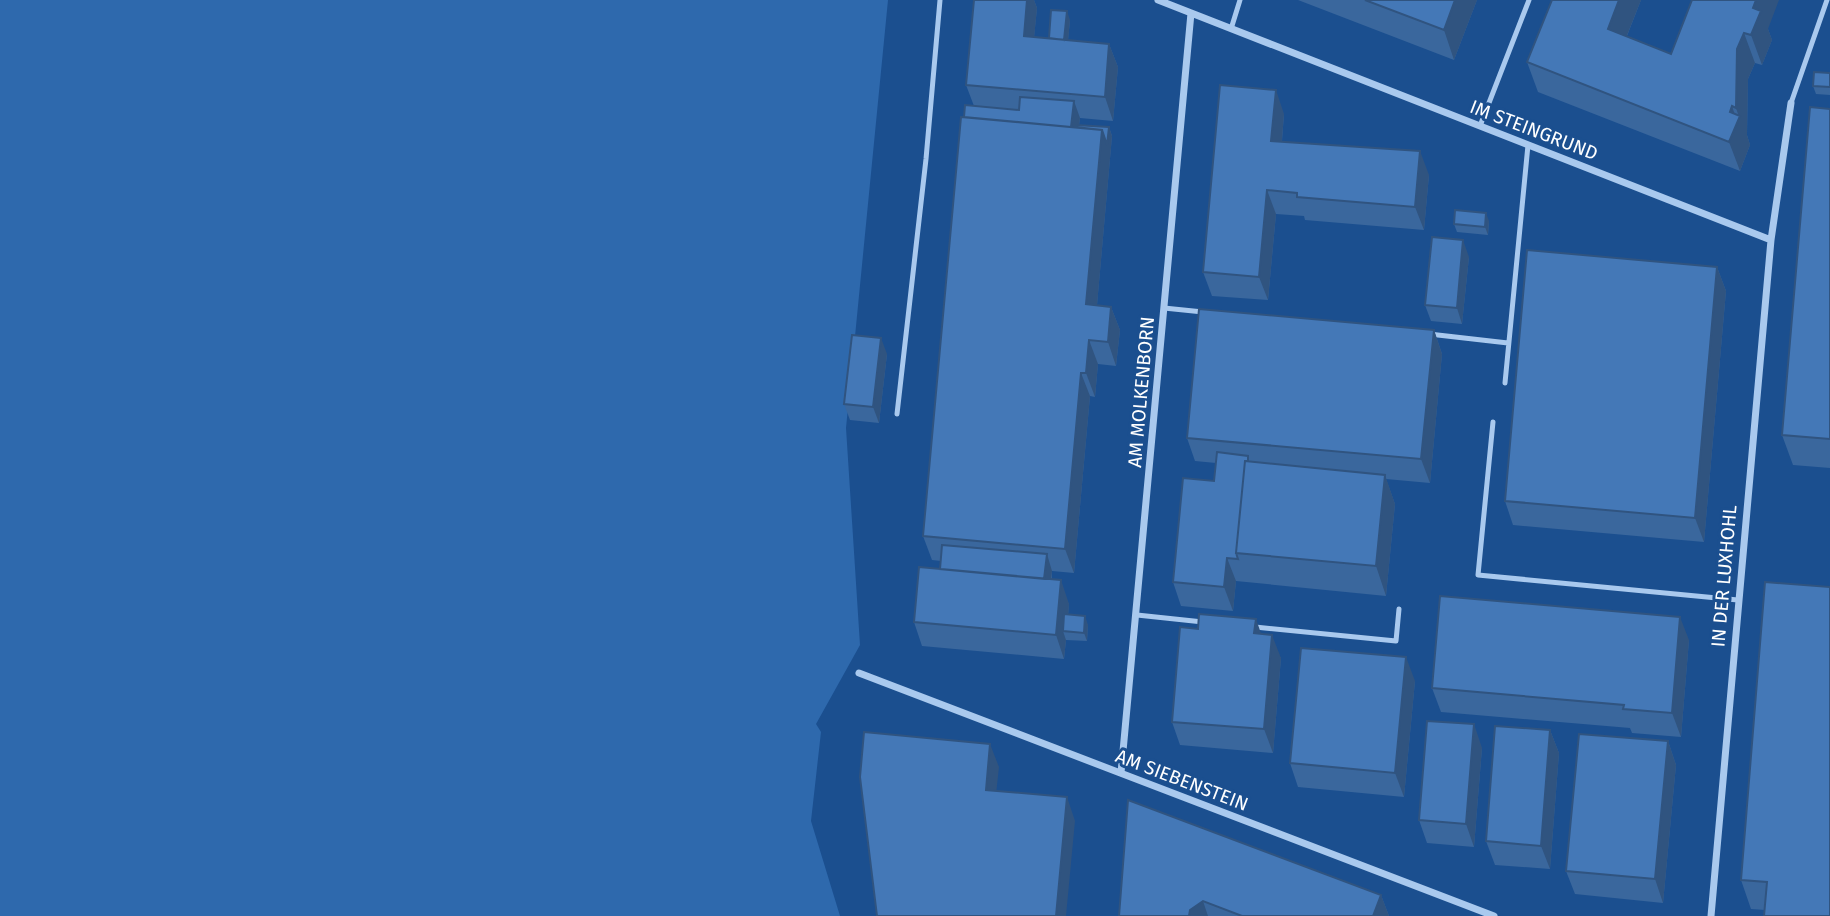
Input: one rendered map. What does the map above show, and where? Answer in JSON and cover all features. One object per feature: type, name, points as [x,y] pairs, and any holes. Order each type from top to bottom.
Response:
[{"type":"street","name":"IM STEINGRUND","points":[[1158,0],[1771,240]]},
{"type":"street","name":"AM MOLKENBORN","points":[[1121,773],[1191,13]]},
{"type":"street","points":[[1771,240],[1791,103]]},
{"type":"street","name":"IN DER LUXHOHL","points":[[1711,916],[1771,240]]},
{"type":"street","name":"AM SIEBENSTEIN","points":[[859,673],[1494,916]]},
{"type":"lane","points":[[897,414],[926,159],[940,0]]},
{"type":"lane","points":[[1231,29],[1240,0]]},
{"type":"lane","points":[[1480,126],[1529,0]]},
{"type":"lane","points":[[1791,103],[1827,0]]},
{"type":"lane","points":[[1505,383],[1528,145]]},
{"type":"lane","points":[[1164,308],[1217,313]]},
{"type":"lane","points":[[1428,334],[1507,343]]},
{"type":"lane","points":[[1493,422],[1478,575],[1738,600]]},
{"type":"lane","points":[[1246,626],[1396,641],[1399,609]]},
{"type":"lane","points":[[1137,615],[1205,622]]},
{"type":"shaded area","points":[[0,0],[888,0],[846,428],[860,645],[816,724],[821,732],[811,821],[840,916],[0,916]]},
{"type":"building","points":[[974,0],[1027,0],[1024,36],[1109,44],[1105,97],[966,85]]},
{"type":"building","points":[[1365,0],[1455,0],[1444,30]]},
{"type":"building","points":[[1552,0],[1619,0],[1608,29],[1671,54],[1692,0],[1756,0],[1753,8],[1761,11],[1751,35],[1744,33],[1737,49],[1736,108],[1732,106],[1730,112],[1740,116],[1729,142],[1527,62]]},
{"type":"building","points":[[1051,10],[1067,11],[1064,40],[1049,38]]},
{"type":"building","points":[[1814,72],[1830,73],[1830,87],[1813,86]]},
{"type":"building","points":[[1220,85],[1276,90],[1271,141],[1420,151],[1415,207],[1297,197],[1297,193],[1267,190],[1259,277],[1203,272]]},
{"type":"building","points":[[1020,97],[1074,101],[1071,127],[964,117],[965,105],[1019,110]]},
{"type":"building","points":[[1810,107],[1830,109],[1830,439],[1782,435]]},
{"type":"building","points":[[961,117],[1102,130],[1086,304],[1111,307],[1108,342],[1089,340],[1086,373],[1081,373],[1065,549],[923,536]]},
{"type":"building","points":[[1075,125],[1109,127],[1107,145],[1102,130]]},
{"type":"building","points":[[1455,210],[1486,213],[1485,227],[1454,224]]},
{"type":"building","points":[[1432,237],[1463,240],[1457,308],[1425,305]]},
{"type":"building","points":[[1527,250],[1717,267],[1695,518],[1505,501]]},
{"type":"building","points":[[1199,309],[1434,330],[1421,459],[1187,438]]},
{"type":"building","points":[[852,335],[881,338],[873,407],[844,404]]},
{"type":"building","points":[[1217,452],[1248,456],[1248,461],[1245,461],[1236,553],[1238,559],[1227,558],[1224,587],[1173,582],[1183,478],[1214,481]]},
{"type":"building","points":[[1245,461],[1385,475],[1376,566],[1236,553]]},
{"type":"building","points":[[942,545],[1047,554],[1044,579],[940,569]]},
{"type":"building","points":[[919,567],[1061,580],[1056,635],[914,622]]},
{"type":"building","points":[[1765,582],[1830,587],[1830,916],[1764,916],[1767,882],[1741,880]]},
{"type":"building","points":[[1440,596],[1680,617],[1672,713],[1623,709],[1624,705],[1432,688]]},
{"type":"building","points":[[1064,614],[1085,616],[1084,633],[1063,631]]},
{"type":"building","points":[[1199,614],[1256,619],[1254,633],[1272,635],[1264,729],[1172,722],[1180,627],[1198,629]]},
{"type":"building","points":[[1301,648],[1406,657],[1395,773],[1290,763]]},
{"type":"building","points":[[1427,721],[1474,724],[1466,824],[1419,820]]},
{"type":"building","points":[[1495,726],[1550,730],[1541,846],[1486,841]]},
{"type":"building","points":[[864,732],[990,744],[986,790],[1067,797],[1056,916],[877,916],[860,777]]},
{"type":"building","points":[[1579,734],[1668,741],[1655,879],[1566,871]]},
{"type":"building","points":[[1128,800],[1381,895],[1373,916],[1242,916],[1203,901],[1190,910],[1189,916],[1119,916]]}]
